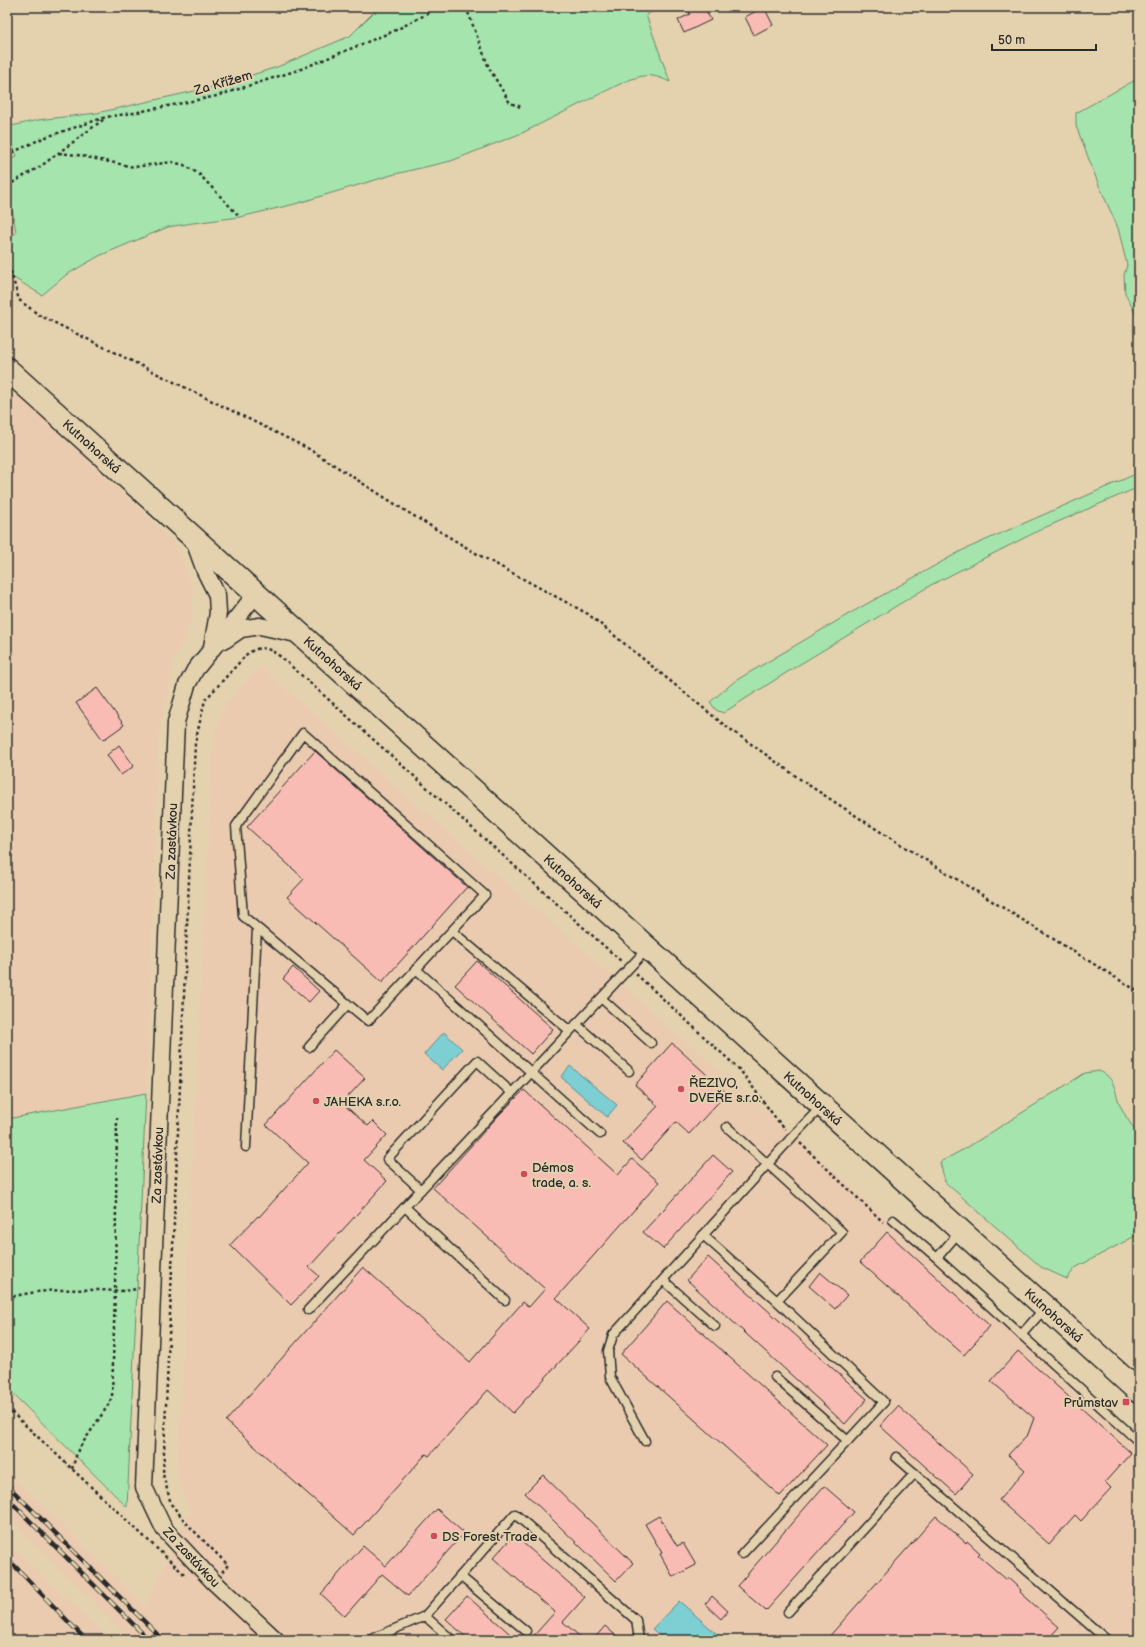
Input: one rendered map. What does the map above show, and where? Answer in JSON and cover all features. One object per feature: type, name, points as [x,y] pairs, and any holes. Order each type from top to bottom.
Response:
[{"type":"main road","name":"Kutnohorská","points":[[7,369],[1139,1392]]},
{"type":"street","name":"Za zastávkou","points":[[192,537],[205,571],[217,595],[218,613],[212,648]]},
{"type":"street","name":"Za zastávkou","points":[[256,594],[195,670],[186,685],[176,722],[144,1487],[164,1529],[213,1581],[276,1640]]},
{"type":"street","name":"Za zastávkou","points":[[212,648],[241,629],[260,626],[302,635]]},
{"type":"lane","points":[[302,733],[485,895],[452,931],[368,1021],[243,916],[236,826],[302,733]]},
{"type":"lane","points":[[246,1147],[257,928]]},
{"type":"lane","points":[[452,931],[570,1031]]},
{"type":"lane","points":[[308,1310],[648,948]]},
{"type":"lane","points":[[416,969],[600,1134]]},
{"type":"lane","points":[[601,998],[651,1043]]},
{"type":"lane","points":[[309,1047],[348,1004]]},
{"type":"lane","points":[[576,1024],[629,1071]]},
{"type":"lane","points":[[421,1190],[387,1159],[477,1061],[512,1093]]},
{"type":"lane","points":[[645,1441],[610,1377],[608,1351],[613,1335],[767,1164],[822,1106]]},
{"type":"lane","points":[[727,1127],[842,1232],[776,1301]]},
{"type":"lane","points":[[405,1207],[505,1300]]},
{"type":"lane","points":[[893,1220],[937,1258],[1138,1441]]},
{"type":"lane","points":[[937,1258],[960,1230]]},
{"type":"lane","points":[[703,1235],[884,1402],[742,1554]]},
{"type":"lane","points":[[663,1280],[715,1326]]},
{"type":"lane","points":[[1021,1335],[1046,1308]]},
{"type":"lane","points":[[775,1377],[848,1441]]},
{"type":"lane","points":[[896,1457],[1107,1640]]},
{"type":"lane","points":[[788,1612],[915,1473]]},
{"type":"lane","points":[[369,1640],[425,1616],[515,1514],[636,1620],[639,1640]]},
{"type":"lane","points":[[460,1576],[526,1631]]},
{"type":"lane","points":[[425,1616],[452,1640]]},
{"type":"path","name":"Za Křížem","points":[[7,154],[43,138],[106,117],[217,96],[302,69],[394,30],[438,7]]},
{"type":"path","points":[[466,7],[489,68],[510,103],[521,107]]},
{"type":"path","points":[[7,186],[59,153],[106,117]]},
{"type":"path","points":[[59,153],[77,155],[134,167],[172,162],[184,165],[199,174],[240,217]]},
{"type":"path","points":[[7,267],[10,269],[19,300],[39,315],[308,449],[479,555],[588,614],[723,724],[807,784],[887,836],[1139,992]]},
{"type":"path","points":[[72,1469],[78,1450],[86,1435],[107,1407],[112,1397],[116,1291],[117,1118]]},
{"type":"path","points":[[7,1298],[31,1292],[43,1291],[130,1291],[152,1283]]},
{"type":"path","points":[[7,1408],[187,1576]]},
{"type":"shaded area","points":[[7,389],[32,408],[177,545],[193,588],[192,619],[174,663],[159,732],[146,1093],[7,1119]]},
{"type":"shaded area","points":[[260,666],[1139,1440],[1139,1640],[131,1640],[7,1517],[7,1470],[145,1605],[190,1512],[177,1475],[213,736],[225,704]]},
{"type":"shaded area","points":[[7,1541],[72,1603],[110,1640],[7,1640]]},
{"type":"green space","points":[[379,7],[662,7],[646,15],[670,82],[652,76],[643,76],[631,79],[522,133],[451,161],[395,174],[295,204],[240,217],[168,227],[99,256],[66,275],[42,295],[7,274],[7,239],[16,233],[11,202],[7,203],[7,162],[17,156],[12,145],[7,146],[7,127],[38,120],[97,113],[217,86],[277,67],[350,36]]},
{"type":"green space","points":[[1139,78],[1139,321],[1125,293],[1124,275],[1127,265],[1118,228],[1098,183],[1076,126],[1076,113]]},
{"type":"green space","points":[[1138,473],[1139,487],[1046,527],[931,585],[797,666],[723,713],[716,710],[710,702],[735,681],[847,615],[961,551]]},
{"type":"green space","points":[[1099,1071],[1105,1074],[1112,1082],[1126,1117],[1136,1132],[1139,1133],[1139,1234],[1075,1268],[1067,1279],[1041,1267],[945,1182],[940,1162],[968,1147],[1085,1073]]},
{"type":"green space","points":[[146,1093],[127,1507],[7,1388],[7,1119]]},
{"type":"water","points":[[444,1032],[462,1049],[442,1070],[424,1054]]},
{"type":"water","points":[[570,1066],[617,1105],[607,1117],[561,1077]]},
{"type":"water","points":[[679,1601],[724,1640],[665,1640],[652,1629]]},
{"type":"building","points":[[697,7],[704,7],[711,20],[684,33],[678,20],[690,14],[689,11]]},
{"type":"building","points":[[764,7],[773,25],[754,35],[745,17]]},
{"type":"building","points":[[97,688],[124,725],[103,740],[76,703]]},
{"type":"building","points":[[119,745],[134,766],[121,775],[107,755]]},
{"type":"building","points":[[315,751],[467,887],[382,982],[287,897],[304,879],[247,827]]},
{"type":"building","points":[[477,961],[553,1029],[531,1054],[455,985]]},
{"type":"building","points":[[293,967],[319,991],[309,1002],[283,979]]},
{"type":"building","name":"ŘEZIVO, DVEŘE s.r.o.","points":[[672,1043],[727,1093],[689,1134],[676,1122],[642,1160],[623,1143],[658,1106],[635,1085]]},
{"type":"building","points":[[334,1050],[365,1078],[342,1103],[368,1126],[373,1121],[387,1135],[364,1160],[387,1181],[309,1267],[319,1276],[291,1305],[230,1245],[258,1216],[259,1217],[308,1163],[266,1125]]},
{"type":"building","points":[[524,1090],[618,1175],[632,1159],[659,1182],[556,1298],[590,1329],[513,1413],[488,1390],[429,1456],[426,1454],[354,1535],[226,1421],[363,1267],[470,1362],[523,1302],[529,1307],[545,1289],[433,1188],[498,1116]]},
{"type":"building","points":[[713,1155],[732,1172],[663,1249],[643,1232]]},
{"type":"building","points":[[887,1232],[990,1326],[964,1355],[860,1262]]},
{"type":"building","points":[[708,1257],[867,1399],[845,1424],[687,1280]]},
{"type":"building","points":[[820,1272],[847,1295],[835,1309],[809,1286]]},
{"type":"building","points":[[667,1301],[827,1445],[780,1496],[621,1354]]},
{"type":"building","points":[[1018,1351],[1131,1453],[1105,1482],[1111,1488],[1081,1521],[1075,1515],[1049,1544],[999,1500],[1025,1470],[1008,1455],[1028,1434],[1034,1418],[991,1381]]},
{"type":"building","points":[[898,1406],[973,1474],[956,1494],[880,1426]]},
{"type":"building","points":[[543,1475],[633,1563],[616,1581],[525,1493]]},
{"type":"building","points":[[824,1486],[854,1512],[766,1611],[737,1586]]},
{"type":"building","points":[[437,1509],[464,1533],[408,1596],[382,1574],[345,1616],[321,1594],[363,1546],[386,1566]]},
{"type":"building","points":[[659,1516],[677,1546],[683,1543],[696,1565],[673,1577],[660,1554],[662,1553],[645,1524]]},
{"type":"building","points":[[936,1516],[966,1543],[967,1541],[980,1553],[978,1555],[1007,1580],[1008,1578],[1021,1590],[1020,1592],[1059,1627],[1047,1640],[826,1640]]},
{"type":"building","points":[[514,1535],[585,1597],[563,1622],[584,1640],[530,1640],[555,1612],[493,1558]]},
{"type":"building","points":[[467,1596],[517,1640],[469,1640],[446,1619]]},
{"type":"building","points":[[712,1596],[728,1611],[721,1619],[705,1604]]},
{"type":"building","points":[[605,1626],[621,1640],[593,1640]]},
{"type":"railway","points":[[7,1485],[163,1640]]},
{"type":"railway","points":[[7,1498],[149,1640]]},
{"type":"railway","points":[[7,1558],[86,1640]]},
{"type":"place","name":"ŘEZIVO, DVEŘE s.r.o.","points":[[681,1089]]},
{"type":"place","name":"JAHEKA s.r.o.","points":[[316,1101]]},
{"type":"place","name":"Démos trade, a. s.","points":[[524,1174]]},
{"type":"place","name":"Průmstav","points":[[1126,1402]]},
{"type":"place","name":"DS Forest Trade","points":[[434,1536]]}]
